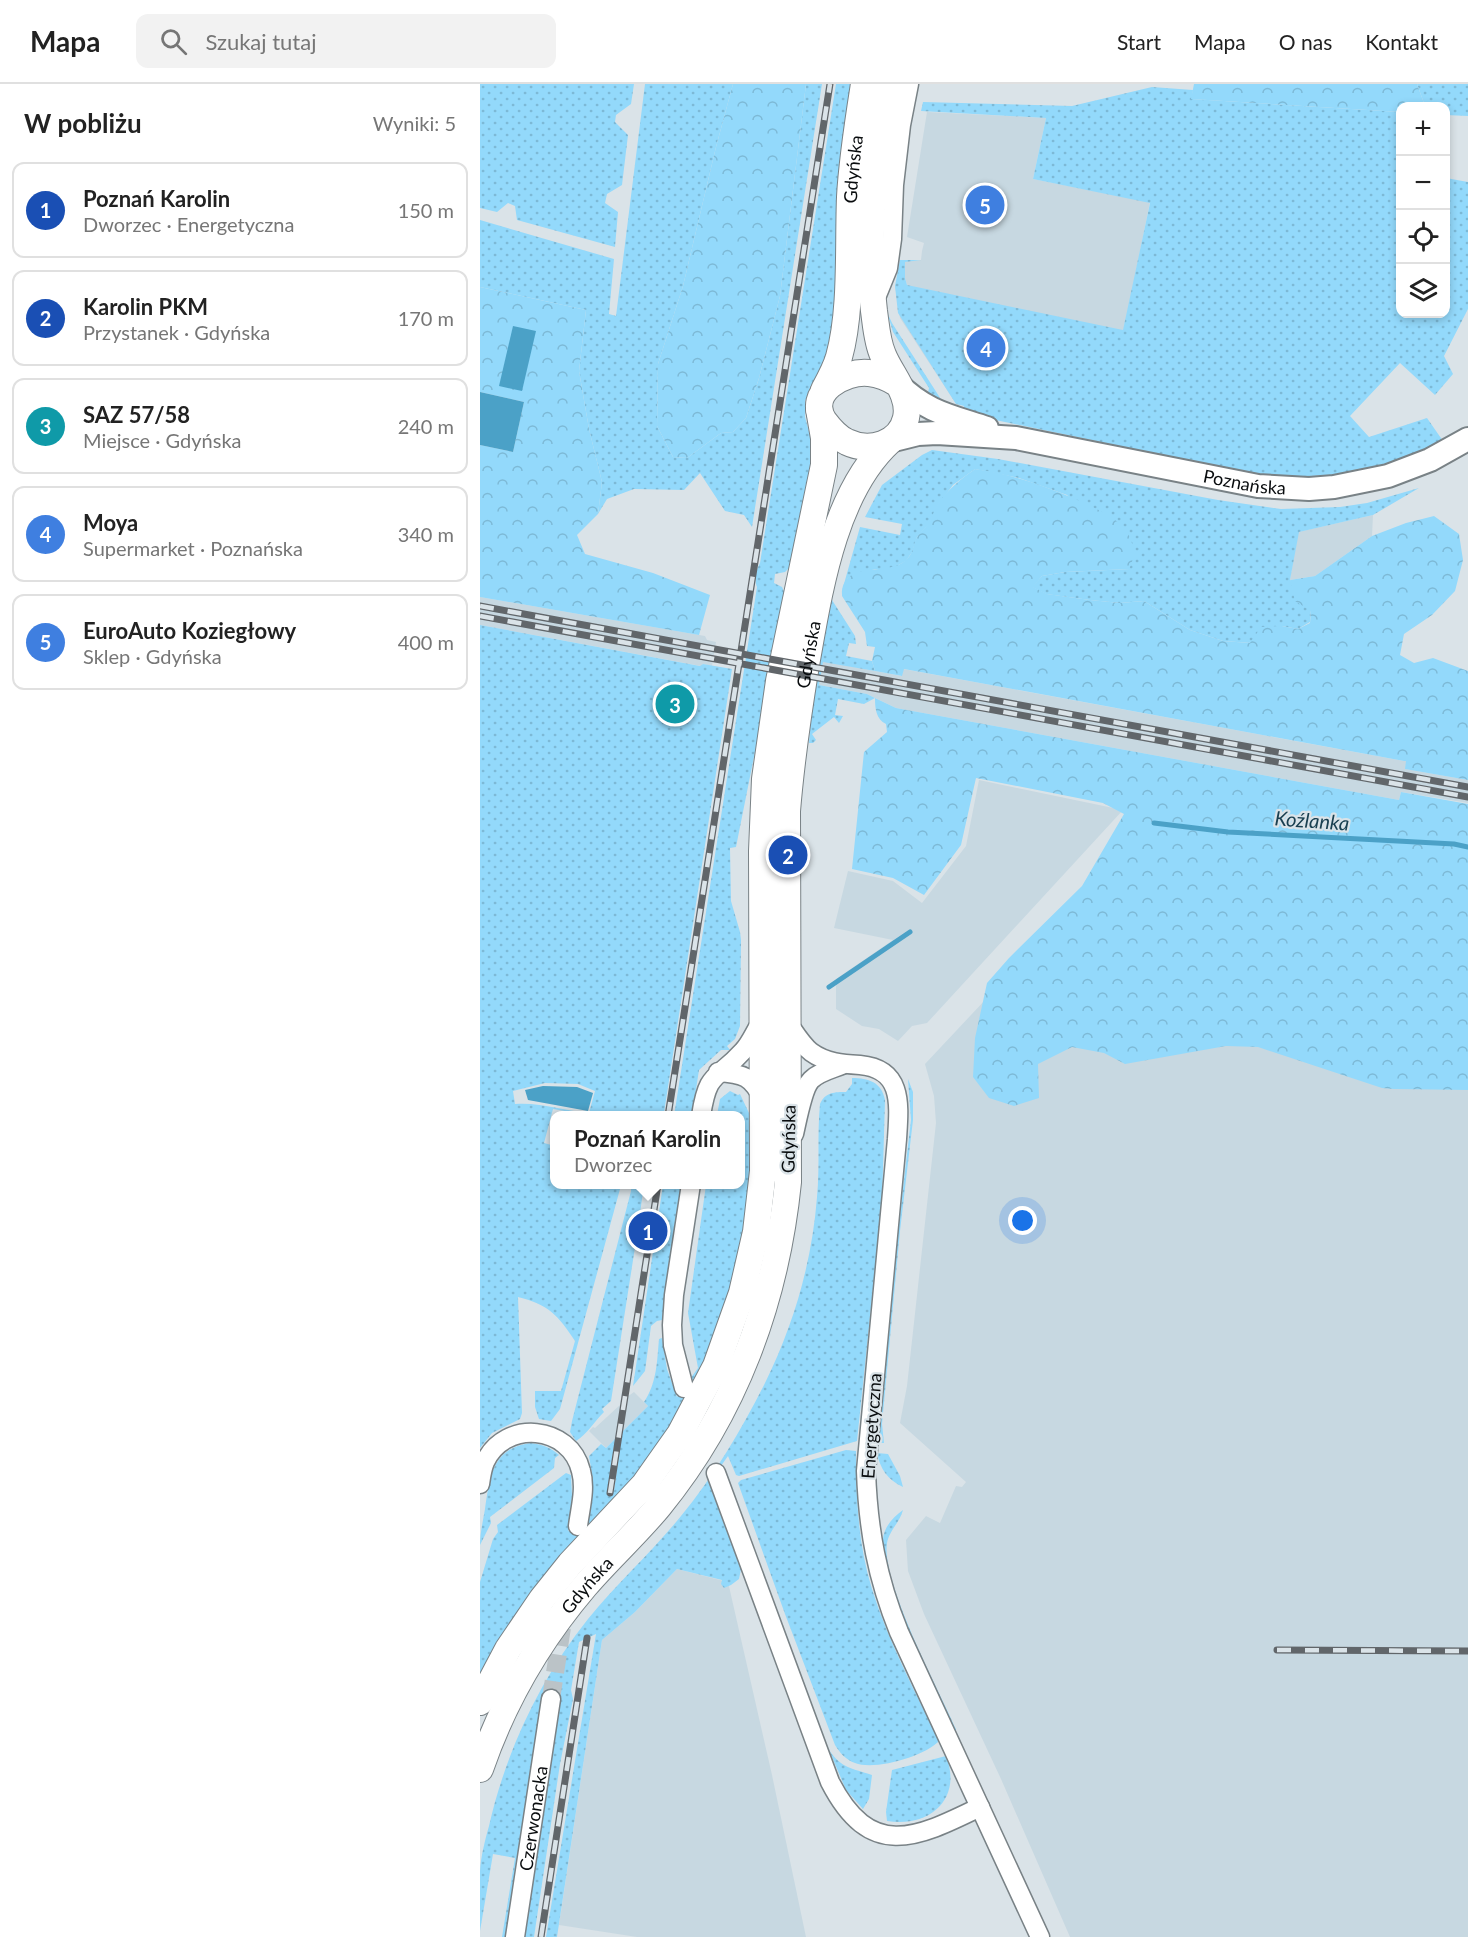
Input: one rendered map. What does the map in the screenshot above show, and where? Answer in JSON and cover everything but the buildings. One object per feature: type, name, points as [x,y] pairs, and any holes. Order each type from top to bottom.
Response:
[{"type":"main road","name":"Gdyńska","points":[[480,1702],[508,1649],[542,1599],[581,1552],[624,1507],[663,1459],[692,1414],[716,1366],[738,1308],[753,1247],[763,1171],[762,851],[765,779],[778,681],[824,465],[820,402],[838,360],[843,339],[850,195],[864,84]]},
{"type":"main road","name":"Gdyńska","points":[[888,84],[873,205],[871,266],[874,306],[882,354],[898,384]]},
{"type":"main road","points":[[861,372],[882,375],[898,384],[906,401],[906,416],[901,430],[890,441],[874,446],[849,443],[825,422],[820,402],[834,382],[861,372]]},
{"type":"main road","name":"Gdyńska","points":[[480,1769],[509,1700],[524,1671],[549,1633],[586,1585],[660,1505],[688,1468],[725,1406],[755,1337],[772,1282],[783,1222],[789,1150],[787,811],[792,757],[811,633],[832,542],[859,480],[874,458],[890,441]]},
{"type":"street","points":[[874,306],[876,295],[888,268],[892,239],[894,185],[901,125],[909,84]]},
{"type":"street","name":"Poznańska","points":[[898,384],[916,401],[930,409],[1016,438],[1258,486],[1309,489],[1355,484],[1396,474],[1430,460],[1468,439]]},
{"type":"street","name":"Poznańska","points":[[890,441],[918,434],[937,433],[1016,438]]},
{"type":"street","points":[[702,1111],[708,1084],[718,1072],[744,1050],[764,1017]]},
{"type":"street","name":"Energetyczna","points":[[788,1023],[810,1051],[822,1058],[842,1065],[864,1065],[883,1072],[895,1085],[898,1103],[895,1170],[867,1445],[867,1496],[874,1556],[899,1632],[1040,1937]]},
{"type":"street","points":[[789,1150],[802,1107],[802,1097],[808,1084],[818,1075],[842,1065]]},
{"type":"street","points":[[718,1072],[739,1074],[745,1077],[758,1089],[763,1099]]},
{"type":"street","points":[[684,1388],[673,1345],[672,1325],[674,1295],[690,1189]]},
{"type":"street","points":[[480,1484],[484,1464],[493,1450],[501,1443],[527,1432],[551,1436],[568,1448],[578,1461],[581,1470],[583,1490],[578,1526]]},
{"type":"street","points":[[716,1473],[830,1782],[848,1813],[861,1824],[877,1832],[903,1836],[937,1828],[980,1807]]},
{"type":"street","name":"Czerwonacka","points":[[515,1937],[551,1699]]},
{"type":"shaded area","points":[[927,112],[1046,118],[1033,179],[1150,202],[1124,330],[956,404],[900,318],[895,286],[907,285],[905,261],[921,260],[924,243],[907,237]]},
{"type":"shaded area","points":[[513,326],[536,331],[522,391],[499,386]]},
{"type":"shaded area","points":[[480,392],[524,402],[513,452],[480,445]]},
{"type":"shaded area","points":[[1373,515],[1372,536],[1315,576],[1290,580],[1298,532]]},
{"type":"shaded area","points":[[480,597],[705,636],[707,640],[716,642],[712,666],[703,664],[701,666],[480,625]]},
{"type":"shaded area","points":[[823,661],[901,676],[903,669],[1407,761],[1406,769],[1468,780],[1468,803],[1401,792],[1399,800],[896,708],[867,694],[819,685]]},
{"type":"shaded area","points":[[979,780],[1123,810],[927,1023],[912,1026],[898,1041],[879,1029],[862,1026],[836,1009],[836,979],[893,940],[834,928],[848,871],[893,881],[922,903],[966,846]]},
{"type":"shaded area","points":[[1468,878],[1468,1937],[1070,1937],[1001,1779],[924,1614],[908,1571],[906,1540],[926,1516],[940,1523],[956,1486],[962,1487],[966,1482],[900,1423],[907,1386],[936,1123],[934,1096],[925,1064],[1063,917]]},
{"type":"shaded area","points":[[543,1086],[577,1087],[593,1093],[588,1111],[528,1100],[525,1090]]},
{"type":"shaded area","points":[[623,1385],[629,1386],[627,1397],[634,1392],[648,1406],[622,1432],[620,1446],[614,1446],[614,1440],[606,1448],[589,1431],[620,1405]]},
{"type":"shaded area","points":[[677,1569],[728,1582],[806,1937],[637,1937],[559,1925],[602,1640],[635,1612]]},
{"type":"green space","points":[[480,84],[634,84],[631,104],[616,115],[615,122],[628,135],[622,185],[607,194],[605,203],[618,212],[615,247],[517,220],[515,206],[508,203],[497,212],[480,208]]},
{"type":"green space","points":[[645,84],[733,84],[683,286],[658,364],[657,426],[673,457],[687,458],[721,433],[733,432],[746,418],[780,296],[806,84],[822,84],[752,527],[744,515],[725,511],[700,473],[684,490],[634,489],[607,499],[598,514],[602,482],[589,429],[579,371],[586,310],[480,287],[480,220],[614,259],[609,314],[616,316]]},
{"type":"green space","points":[[733,84],[806,84],[780,296],[746,418],[733,432],[721,433],[687,458],[673,457],[657,426],[658,364],[683,286]]},
{"type":"green space","points":[[836,84],[855,84],[836,315],[824,366],[811,385],[805,401],[805,417],[814,450],[792,565],[785,572],[775,574],[774,583],[782,587],[786,596],[736,847],[730,848],[731,901],[741,940],[740,1026],[735,1039],[727,1046],[730,1050],[721,1050],[699,1070],[693,1111],[675,1111],[757,587],[756,575],[760,563]]},
{"type":"green space","points":[[1194,84],[1417,84],[1424,102],[1396,102],[1396,112],[1191,99]]},
{"type":"green space","points":[[1417,84],[1468,84],[1468,116],[1450,115],[1450,102],[1424,102]]},
{"type":"green space","points":[[1152,87],[1193,90],[1192,99],[1396,112],[1396,318],[1450,318],[1450,179],[1468,182],[1468,309],[1444,356],[1453,374],[1435,395],[1400,363],[1350,416],[1369,437],[1427,418],[1443,441],[1421,452],[1375,468],[1328,475],[1279,476],[1254,474],[962,413],[964,406],[956,404],[898,313],[895,286],[900,260],[921,260],[905,262],[907,285],[1123,330],[1150,203],[1033,179],[1046,118],[921,111],[923,102],[1072,106]]},
{"type":"green space","points":[[480,287],[586,310],[579,371],[589,429],[602,482],[598,514],[577,535],[585,554],[653,573],[710,595],[699,635],[480,597],[480,445],[513,452],[524,402],[480,392]]},
{"type":"green space","points":[[887,312],[944,404],[927,397],[929,388],[893,332]]},
{"type":"green space","points":[[932,450],[998,459],[1218,500],[1281,509],[1340,507],[1367,503],[1419,488],[1373,515],[1299,532],[1290,580],[1311,610],[1310,622],[1298,629],[1282,626],[1251,643],[1223,641],[1190,630],[1144,601],[1120,603],[1090,600],[1046,594],[1032,587],[1042,576],[1065,572],[1129,569],[1067,495],[1019,478],[975,469],[953,485],[938,505],[929,524],[917,537],[906,561],[891,569],[875,569],[848,578],[842,591],[860,527],[900,535],[902,524],[865,517],[882,485]]},
{"type":"green space","points":[[975,469],[1032,482],[1086,504],[1115,520],[1124,527],[1130,538],[1133,557],[1129,569],[1065,572],[1042,576],[1033,587],[1047,594],[1090,600],[1120,603],[1144,601],[1190,630],[1223,641],[1250,643],[1261,627],[1282,626],[1298,629],[1310,623],[1311,611],[1295,601],[1290,580],[1315,576],[1372,536],[1406,523],[1434,516],[1459,534],[1463,560],[1455,591],[1432,615],[1404,634],[1400,655],[1414,663],[1433,658],[1468,671],[1468,780],[1405,769],[1406,761],[904,669],[902,676],[875,671],[872,661],[875,647],[867,646],[865,632],[842,596],[844,584],[849,577],[858,573],[890,567],[907,559],[916,539],[928,524],[942,499]]},
{"type":"green space","points":[[829,600],[832,600],[855,636],[856,644],[849,643],[846,656],[872,661],[875,671],[823,662],[819,685],[867,694],[875,698],[864,704],[838,699],[835,715],[843,716],[839,723],[834,717],[812,734],[816,740],[809,743],[812,706]]},
{"type":"green space","points":[[480,625],[700,666],[703,664],[732,669],[664,1111],[590,1111],[595,1091],[578,1084],[545,1083],[513,1091],[515,1104],[534,1104],[577,1111],[553,1109],[550,1111],[544,1143],[550,1145],[550,1189],[620,1189],[560,1409],[551,1421],[539,1419],[535,1407],[535,1391],[561,1391],[575,1341],[552,1312],[518,1297],[522,1413],[520,1419],[492,1433],[480,1448]]},
{"type":"green space","points":[[875,698],[896,708],[1399,800],[1401,792],[1468,804],[1468,1090],[1382,1088],[1258,1047],[1226,1046],[1125,1064],[1104,1053],[1072,1047],[1038,1064],[1039,1098],[1014,1106],[989,1098],[973,1077],[975,1038],[987,983],[1082,886],[1124,814],[1103,803],[976,778],[961,845],[924,895],[893,878],[852,869],[864,752],[887,732],[886,724],[877,713]]},
{"type":"green space","points":[[852,1078],[873,1082],[881,1089],[885,1100],[882,1202],[857,1441],[739,1476],[736,1475],[728,1456],[709,1483],[741,1569],[739,1579],[724,1588],[721,1584],[722,1580],[677,1569],[635,1612],[602,1640],[557,1937],[546,1937],[596,1634],[579,1642],[571,1690],[573,1699],[560,1764],[534,1937],[502,1937],[515,1858],[493,1854],[480,1931],[482,1854],[496,1798],[515,1743],[540,1691],[571,1642],[599,1606],[670,1529],[705,1485],[747,1418],[765,1383],[793,1315],[811,1245],[818,1185],[820,1104],[828,1095],[846,1092],[852,1084]]},
{"type":"green space","points":[[908,1079],[913,1092],[913,1120],[882,1424],[884,1443],[878,1443],[911,1120]]},
{"type":"green space","points":[[730,1091],[740,1094],[751,1123],[752,1159],[748,1210],[732,1289],[702,1369],[659,1446],[480,1677],[480,1582],[493,1539],[498,1532],[497,1525],[566,1473],[571,1475],[572,1496],[568,1531],[587,1522],[593,1480],[589,1456],[601,1444],[606,1448],[615,1439],[607,1494],[614,1491],[622,1432],[648,1406],[644,1402],[654,1380],[659,1339],[662,1338],[667,1369],[677,1397],[698,1368],[688,1313],[705,1189],[745,1189],[745,1111],[718,1111],[720,1099]]},
{"type":"green space","points":[[631,1189],[643,1189],[638,1227],[634,1227],[632,1239],[636,1241],[611,1401],[602,1409],[604,1412],[584,1435],[576,1441],[570,1432],[572,1421]]},
{"type":"green space","points":[[662,1189],[681,1189],[662,1320],[651,1326],[645,1371],[633,1386]]},
{"type":"green space","points":[[531,1443],[553,1450],[559,1455],[555,1458],[554,1468],[490,1517],[491,1523],[480,1545],[489,1485],[495,1466],[508,1451]]},
{"type":"green space","points":[[846,1450],[856,1451],[859,1521],[867,1572],[878,1608],[911,1685],[939,1741],[912,1757],[887,1764],[864,1765],[852,1762],[835,1745],[738,1483],[741,1480]]},
{"type":"green space","points":[[877,1453],[888,1454],[900,1476],[903,1487],[886,1473]]},
{"type":"green space","points":[[903,1510],[887,1543],[893,1583],[913,1636],[956,1733],[911,1636],[889,1576],[883,1544],[885,1530]]},
{"type":"green space","points":[[829,1750],[843,1764],[872,1775],[869,1799],[863,1809],[846,1790]]},
{"type":"green space","points":[[946,1756],[950,1771],[950,1785],[939,1807],[929,1815],[916,1820],[887,1821],[886,1812],[892,1770]]},
{"type":"waterway","name":"Koźlanka","points":[[1154,823],[1228,832],[1454,844],[1468,847]]},
{"type":"waterway","points":[[829,987],[910,932]]},
{"type":"tunnel","points":[[551,1699],[564,1614]]},
{"type":"railway","points":[[669,1111],[830,84]]},
{"type":"railway","points":[[480,606],[1468,787]]},
{"type":"railway","points":[[480,616],[1468,797]]},
{"type":"railway","points":[[610,1493],[657,1189]]},
{"type":"railway","points":[[541,1937],[587,1638]]},
{"type":"railway","points":[[1277,1650],[1468,1651]]},
{"type":"place","name":"EuroAuto Koziegłowy","points":[[985,205]]},
{"type":"place","name":"Moya","points":[[986,348]]},
{"type":"place","name":"SAZ 57/58","points":[[675,704]]},
{"type":"place","name":"Karolin PKM","points":[[788,855]]},
{"type":"place","name":"Poznań Karolin","points":[[648,1231]]}]
